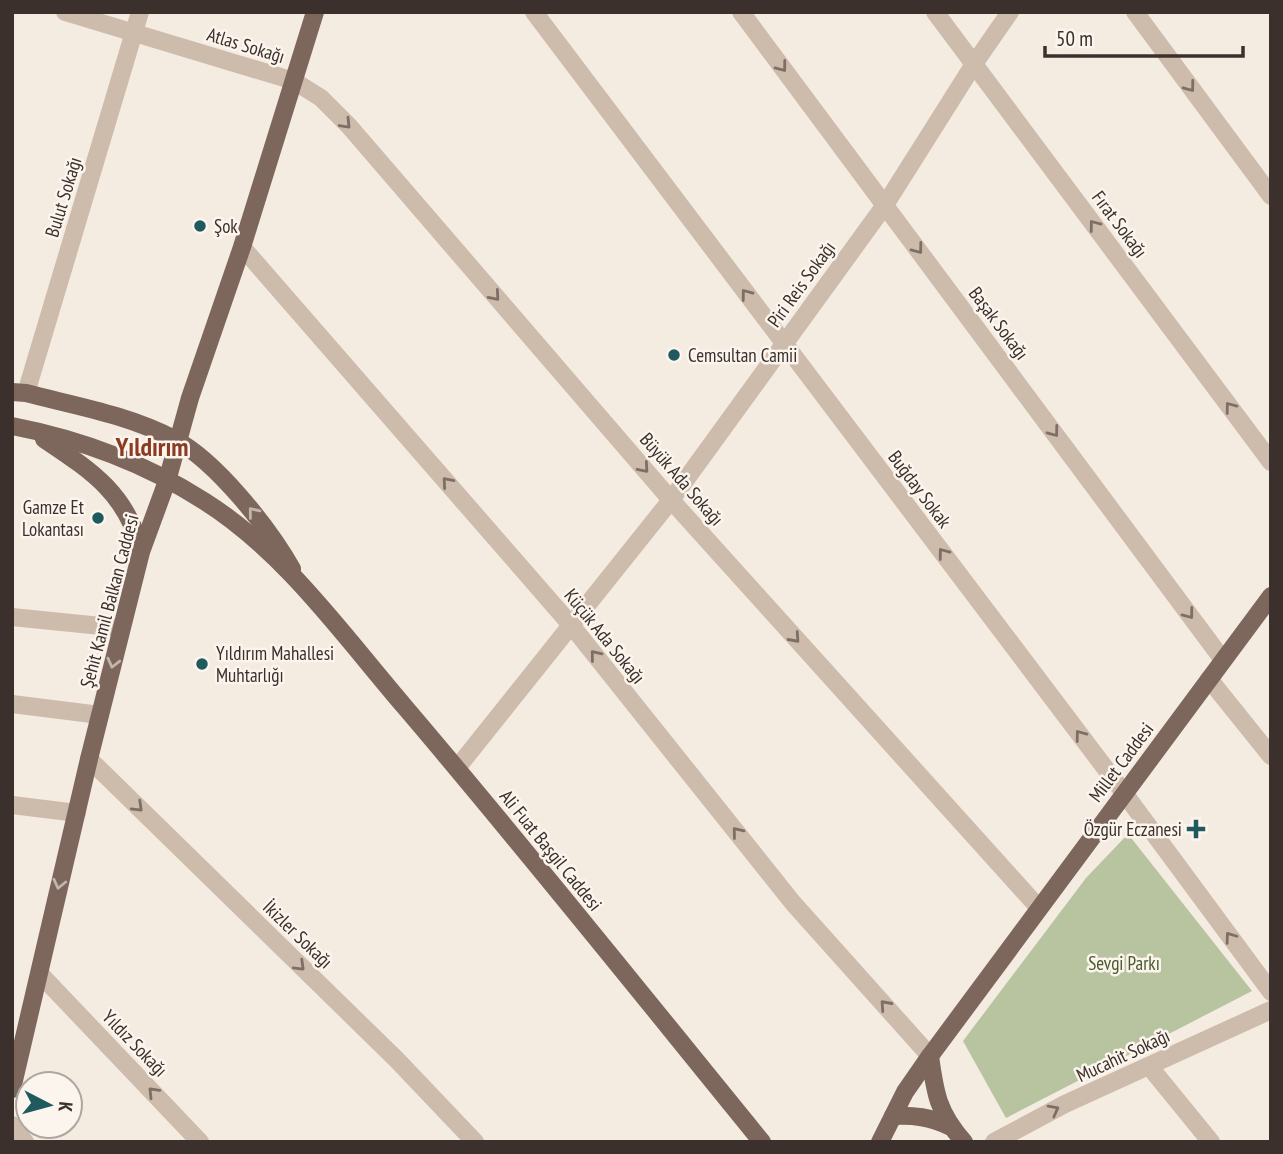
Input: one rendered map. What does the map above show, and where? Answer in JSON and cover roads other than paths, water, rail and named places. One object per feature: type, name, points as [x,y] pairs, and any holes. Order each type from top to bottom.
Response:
[{"type":"main road","name":"Şehit Kamil Balkan Caddesi","points":[[13,1082],[141,552],[167,481],[192,391],[242,247],[315,12]]},
{"type":"main road","points":[[19,392],[127,419],[178,441],[250,507],[280,547],[304,589]]},
{"type":"main road","points":[[21,428],[118,456],[205,502],[251,537],[304,589]]},
{"type":"main road","points":[[21,428],[92,471],[128,513],[137,533],[141,552]]},
{"type":"main road","name":"Ali Fuat Başgil Caddesi","points":[[304,589],[457,768],[762,1142]]},
{"type":"main road","name":"Millet Caddesi","points":[[880,1142],[905,1092],[930,1056],[1271,596]]},
{"type":"main road","points":[[930,1056],[938,1103],[949,1126],[964,1142]]},
{"type":"main road","points":[[893,1116],[930,1117],[949,1126]]},
{"type":"street","name":"Atlas Sokağı","points":[[65,12],[294,81]]},
{"type":"street","name":"Bulut Sokağı","points":[[19,392],[140,12]]},
{"type":"street","name":"Buğday Sokak","points":[[534,12],[1124,793],[1271,992]]},
{"type":"street","name":"Başak Sokağı","points":[[741,12],[1223,660]]},
{"type":"street","name":"Fırat Sokağı","points":[[935,12],[1271,462]]},
{"type":"street","name":"Piri Reis Sokağı","points":[[457,768],[671,500],[885,205],[1010,12]]},
{"type":"street","points":[[1135,12],[1271,196]]},
{"type":"street","name":"Büyük Ada Sokağı","points":[[294,81],[321,98],[349,126],[671,500],[1038,907]]},
{"type":"street","name":"Küçük Ada Sokağı","points":[[242,247],[571,625],[793,903],[930,1056]]},
{"type":"street","points":[[12,617],[121,628]]},
{"type":"street","points":[[1209,679],[1271,756]]},
{"type":"street","points":[[12,704],[100,715]]},
{"type":"street","name":"İkizler Sokağı","points":[[89,759],[397,1060],[475,1142]]},
{"type":"street","points":[[12,805],[77,813]]},
{"type":"street","name":"Yıldız Sokağı","points":[[40,974],[200,1142]]},
{"type":"street","name":"Mucahit Sokağı","points":[[994,1142],[1065,1104],[1271,1010]]},
{"type":"street","points":[[1149,1066],[1211,1142]]},
{"type":"street","points":[[12,1125],[25,1142]]},
{"type":"place","name":"Şok","points":[[200,226]]},
{"type":"place","name":"Cemsultan Camii","points":[[674,355]]},
{"type":"place","name":"Gamze Et Lokantası","points":[[98,518]]},
{"type":"place","name":"Yıldırım Mahallesi Muhtarlığı","points":[[202,664]]},
{"type":"place","name":"Özgür Eczanesi","points":[[1196,829]]},
{"type":"district","name":"Yıldırım","points":[[152,446]]},
{"type":"park label","name":"Sevgi Parkı","points":[[1124,963]]}]
